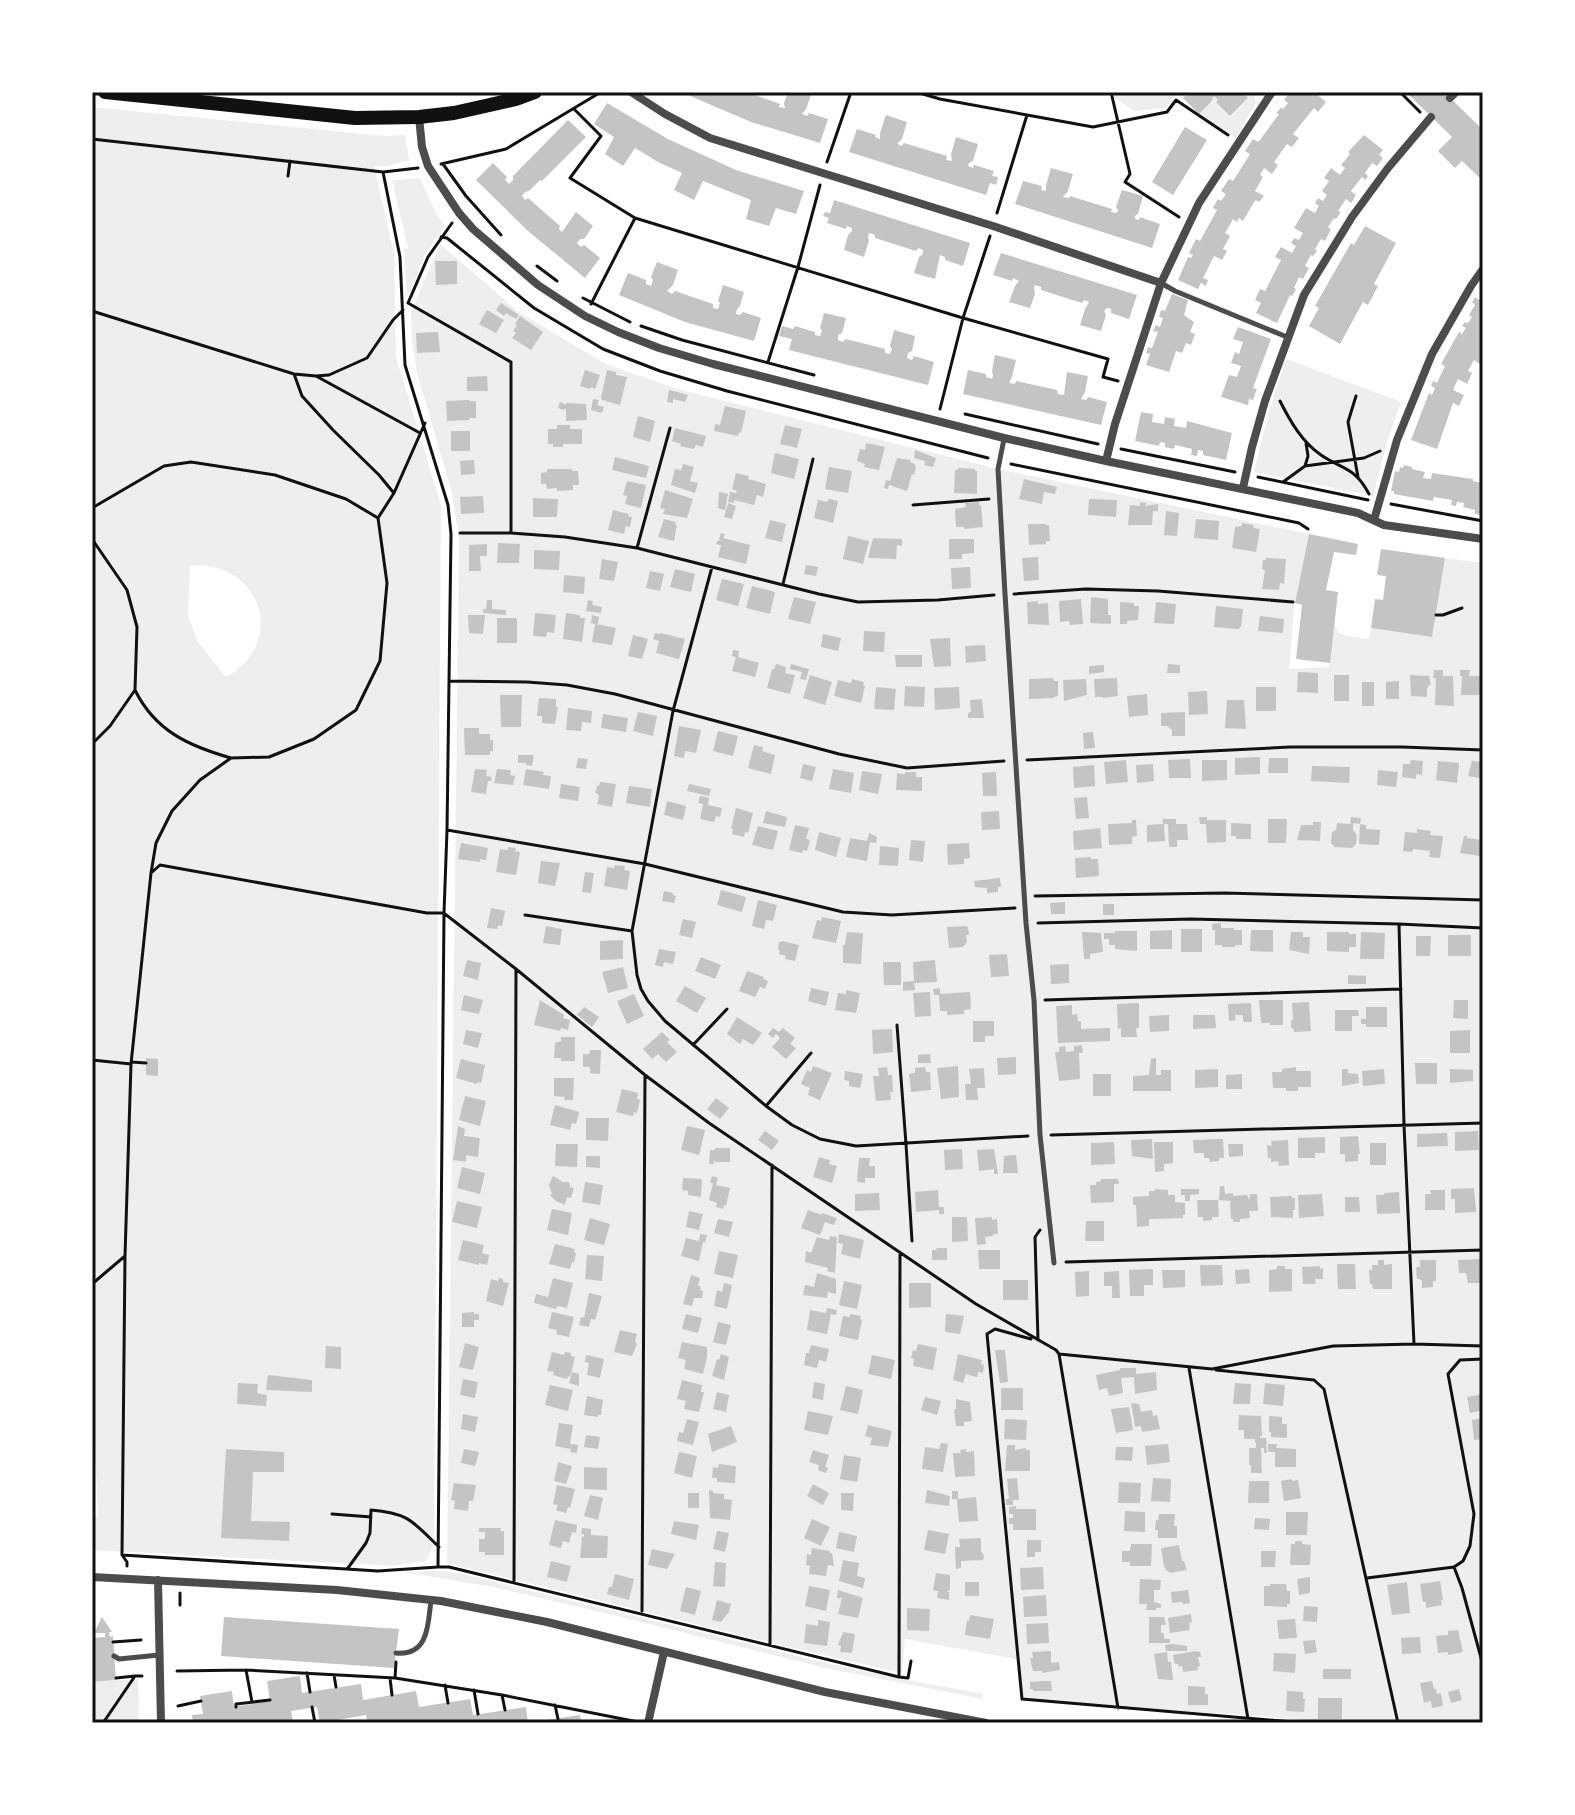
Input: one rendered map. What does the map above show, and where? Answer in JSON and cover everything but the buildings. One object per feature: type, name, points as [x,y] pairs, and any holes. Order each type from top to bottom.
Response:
[{"type":"main road","points":[[105,92],[355,118],[454,113],[535,92]]},
{"type":"street","points":[[631,92],[710,138],[993,226],[1161,283]]},
{"type":"street","points":[[1106,461],[1161,283],[1199,203],[1269,93]]},
{"type":"street","points":[[419,117],[422,147],[428,166],[473,229],[538,285],[585,316],[618,332],[713,364],[1004,438],[1358,513],[1384,525],[1483,539]]},
{"type":"street","points":[[1243,488],[1271,383],[1304,295],[1352,217],[1430,119]]},
{"type":"street","points":[[1374,520],[1396,445],[1432,354],[1483,269]]},
{"type":"street","points":[[92,1577],[337,1590],[431,1600],[547,1622],[825,1692],[986,1723]]},
{"type":"street","points":[[158,1580],[161,1723]]},
{"type":"street","points":[[648,1723],[664,1652]]},
{"type":"lane","points":[[1161,283],[1287,337]]},
{"type":"lane","points":[[1004,438],[998,469],[999,498],[1026,923],[1034,1000],[1040,1135],[1054,1263]]},
{"type":"lane","points":[[396,1653],[416,1649],[426,1638],[431,1600]]},
{"type":"lane","points":[[116,1659],[159,1655]]},
{"type":"path","points":[[92,139],[383,172],[443,164],[506,149],[601,92]]},
{"type":"path","points":[[767,363],[798,267],[823,174],[851,92]]},
{"type":"path","points":[[940,99],[941,92]]},
{"type":"path","points":[[1111,92],[1130,174],[1125,182],[1189,223]]},
{"type":"path","points":[[1400,92],[1430,119]]},
{"type":"path","points":[[1027,115],[1093,127],[1167,112],[1176,100],[1239,142]]},
{"type":"path","points":[[574,109],[601,136],[570,178],[635,218],[963,318],[937,421]]},
{"type":"path","points":[[288,176],[290,161]]},
{"type":"path","points":[[443,164],[466,196],[503,236]]},
{"type":"path","points":[[383,172],[400,257],[405,365],[448,505],[451,534],[438,1567]]},
{"type":"path","points":[[408,303],[428,257],[459,213]]},
{"type":"path","points":[[591,303],[635,218]]},
{"type":"path","points":[[529,259],[557,281]]},
{"type":"path","points":[[579,296],[646,328],[825,378]]},
{"type":"path","points":[[403,304],[408,303],[511,362],[511,533]]},
{"type":"path","points":[[92,311],[294,374],[316,376],[329,375],[367,358],[403,310]]},
{"type":"path","points":[[294,374],[302,396],[394,493]]},
{"type":"path","points":[[316,376],[420,433]]},
{"type":"path","points":[[956,412],[1109,447],[1372,500],[1350,470],[1306,443],[1271,383]]},
{"type":"path","points":[[1356,396],[1348,422],[1358,477]]},
{"type":"path","points":[[92,539],[127,590],[137,627],[135,690],[142,704],[161,726],[181,740],[231,758],[269,757],[314,739],[356,710],[380,661],[387,583],[378,518],[394,493],[425,423]]},
{"type":"path","points":[[637,548],[670,428]]},
{"type":"path","points":[[1305,466],[1308,456],[1306,443]]},
{"type":"path","points":[[1283,482],[1305,466],[1364,458],[1396,445]]},
{"type":"path","points":[[783,584],[813,459]]},
{"type":"path","points":[[92,508],[164,466],[191,462],[275,475],[346,499],[378,518]]},
{"type":"path","points":[[913,505],[999,498]]},
{"type":"path","points":[[1380,502],[1483,521]]},
{"type":"path","points":[[460,533],[565,537],[637,548],[858,602],[938,600],[1086,589],[1158,591],[1293,602]]},
{"type":"path","points":[[712,567],[673,711],[632,931],[633,954],[641,989],[665,1021],[792,1125],[820,1139],[856,1146],[1040,1135],[1483,1123]]},
{"type":"path","points":[[1436,615],[1462,608]]},
{"type":"path","points":[[449,681],[567,685],[615,694],[839,754],[907,768],[1290,747],[1483,750]]},
{"type":"path","points":[[92,744],[110,726],[135,690]]},
{"type":"path","points":[[126,1579],[127,1562],[122,1555],[125,1256],[131,1063],[151,873],[156,843],[172,811],[200,780],[231,758]]},
{"type":"path","points":[[447,830],[645,864],[843,912],[892,915],[1026,908]]},
{"type":"path","points":[[151,873],[160,865],[427,913],[444,913],[709,1123],[976,1304],[1056,1350],[1118,1708]]},
{"type":"path","points":[[1025,897],[1224,893],[1483,900]]},
{"type":"path","points":[[525,915],[632,931]]},
{"type":"path","points":[[1026,923],[1191,919],[1483,928]]},
{"type":"path","points":[[1399,924],[1414,1344]]},
{"type":"path","points":[[514,1583],[516,969]]},
{"type":"path","points":[[1034,1000],[1401,989]]},
{"type":"path","points":[[693,1045],[727,1009]]},
{"type":"path","points":[[897,1025],[912,1241]]},
{"type":"path","points":[[766,1106],[811,1053]]},
{"type":"path","points":[[92,1060],[146,1063]]},
{"type":"path","points":[[642,1613],[645,1075]]},
{"type":"path","points":[[770,1646],[772,1165]]},
{"type":"path","points":[[1038,1341],[1035,1237],[1050,1217]]},
{"type":"path","points":[[1054,1263],[1483,1250]]},
{"type":"path","points":[[899,1677],[900,1254]]},
{"type":"path","points":[[92,1284],[125,1256]]},
{"type":"path","points":[[1038,1341],[995,1329],[987,1334],[1022,1699],[1305,1723]]},
{"type":"path","points":[[1212,1369],[1333,1346],[1483,1346]]},
{"type":"path","points":[[1059,1354],[1314,1380],[1324,1389],[1398,1723]]},
{"type":"path","points":[[1366,1578],[1454,1567],[1463,1561],[1470,1546],[1474,1514],[1448,1374],[1460,1360],[1483,1359]]},
{"type":"path","points":[[1189,1368],[1248,1719]]},
{"type":"path","points":[[348,1568],[370,1533],[371,1510],[400,1514],[439,1547]]},
{"type":"path","points":[[332,1514],[371,1517]]},
{"type":"path","points":[[122,1555],[378,1571],[449,1567],[899,1677],[908,1678],[911,1661]]},
{"type":"path","points":[[1454,1567],[1483,1665]]},
{"type":"path","points":[[113,1642],[141,1640]]},
{"type":"path","points":[[392,1695],[395,1668]]},
{"type":"path","points":[[246,1670],[252,1702]]},
{"type":"path","points":[[177,1671],[246,1670],[392,1678],[502,1695],[638,1722]]},
{"type":"path","points":[[307,1673],[310,1692]]},
{"type":"path","points":[[334,1674],[336,1687]]},
{"type":"path","points":[[103,1723],[135,1676]]},
{"type":"path","points":[[116,1678],[142,1676]]},
{"type":"path","points":[[445,1685],[448,1703]]},
{"type":"path","points":[[474,1690],[478,1714]]},
{"type":"path","points":[[502,1695],[505,1710]]},
{"type":"path","points":[[236,1707],[236,1704],[270,1700]]},
{"type":"path","points":[[178,1706],[201,1701]]},
{"type":"path","points":[[555,1705],[558,1719]]},
{"type":"path","points":[[312,1707],[315,1723]]},
{"type":"shaded area","points":[[1114,92],[1189,92],[1183,98],[1177,94],[1166,108],[1134,111],[1114,97]]},
{"type":"shaded area","points":[[1242,92],[1254,92],[1256,103],[1236,138],[1199,114],[1214,96],[1231,116],[1248,99]]},
{"type":"shaded area","points":[[92,107],[385,136],[405,135],[409,160],[374,166],[394,253],[396,357],[441,505],[434,1545],[426,1561],[392,1566],[92,1550],[92,1522],[98,1516],[92,1413]],"holes":[[[190,566],[224,570],[241,581],[253,595],[259,612],[260,630],[255,647],[244,664],[226,677],[197,641],[188,615]]]},
{"type":"shaded area","points":[[420,178],[445,226],[425,255],[407,294],[404,249],[408,248],[392,180]]},
{"type":"shaded area","points":[[440,244],[520,313],[606,364],[677,389],[998,469],[1309,534],[1294,608],[1289,669],[1329,667],[1334,622],[1338,633],[1346,636],[1369,639],[1371,628],[1432,637],[1445,558],[1483,563],[1483,1723],[1341,1723],[1021,1701],[1016,1659],[905,1639],[902,1673],[447,1563],[459,537],[451,489],[417,373],[411,312]]},
{"type":"shaded area","points":[[1286,359],[1401,402],[1373,496],[1254,472]]},
{"type":"shaded area","points":[[403,1572],[455,1572],[814,1660],[983,1694],[983,1699],[825,1668],[493,1587]]},
{"type":"shaded area","points":[[138,1679],[139,1723],[92,1723],[92,1682]]}]
